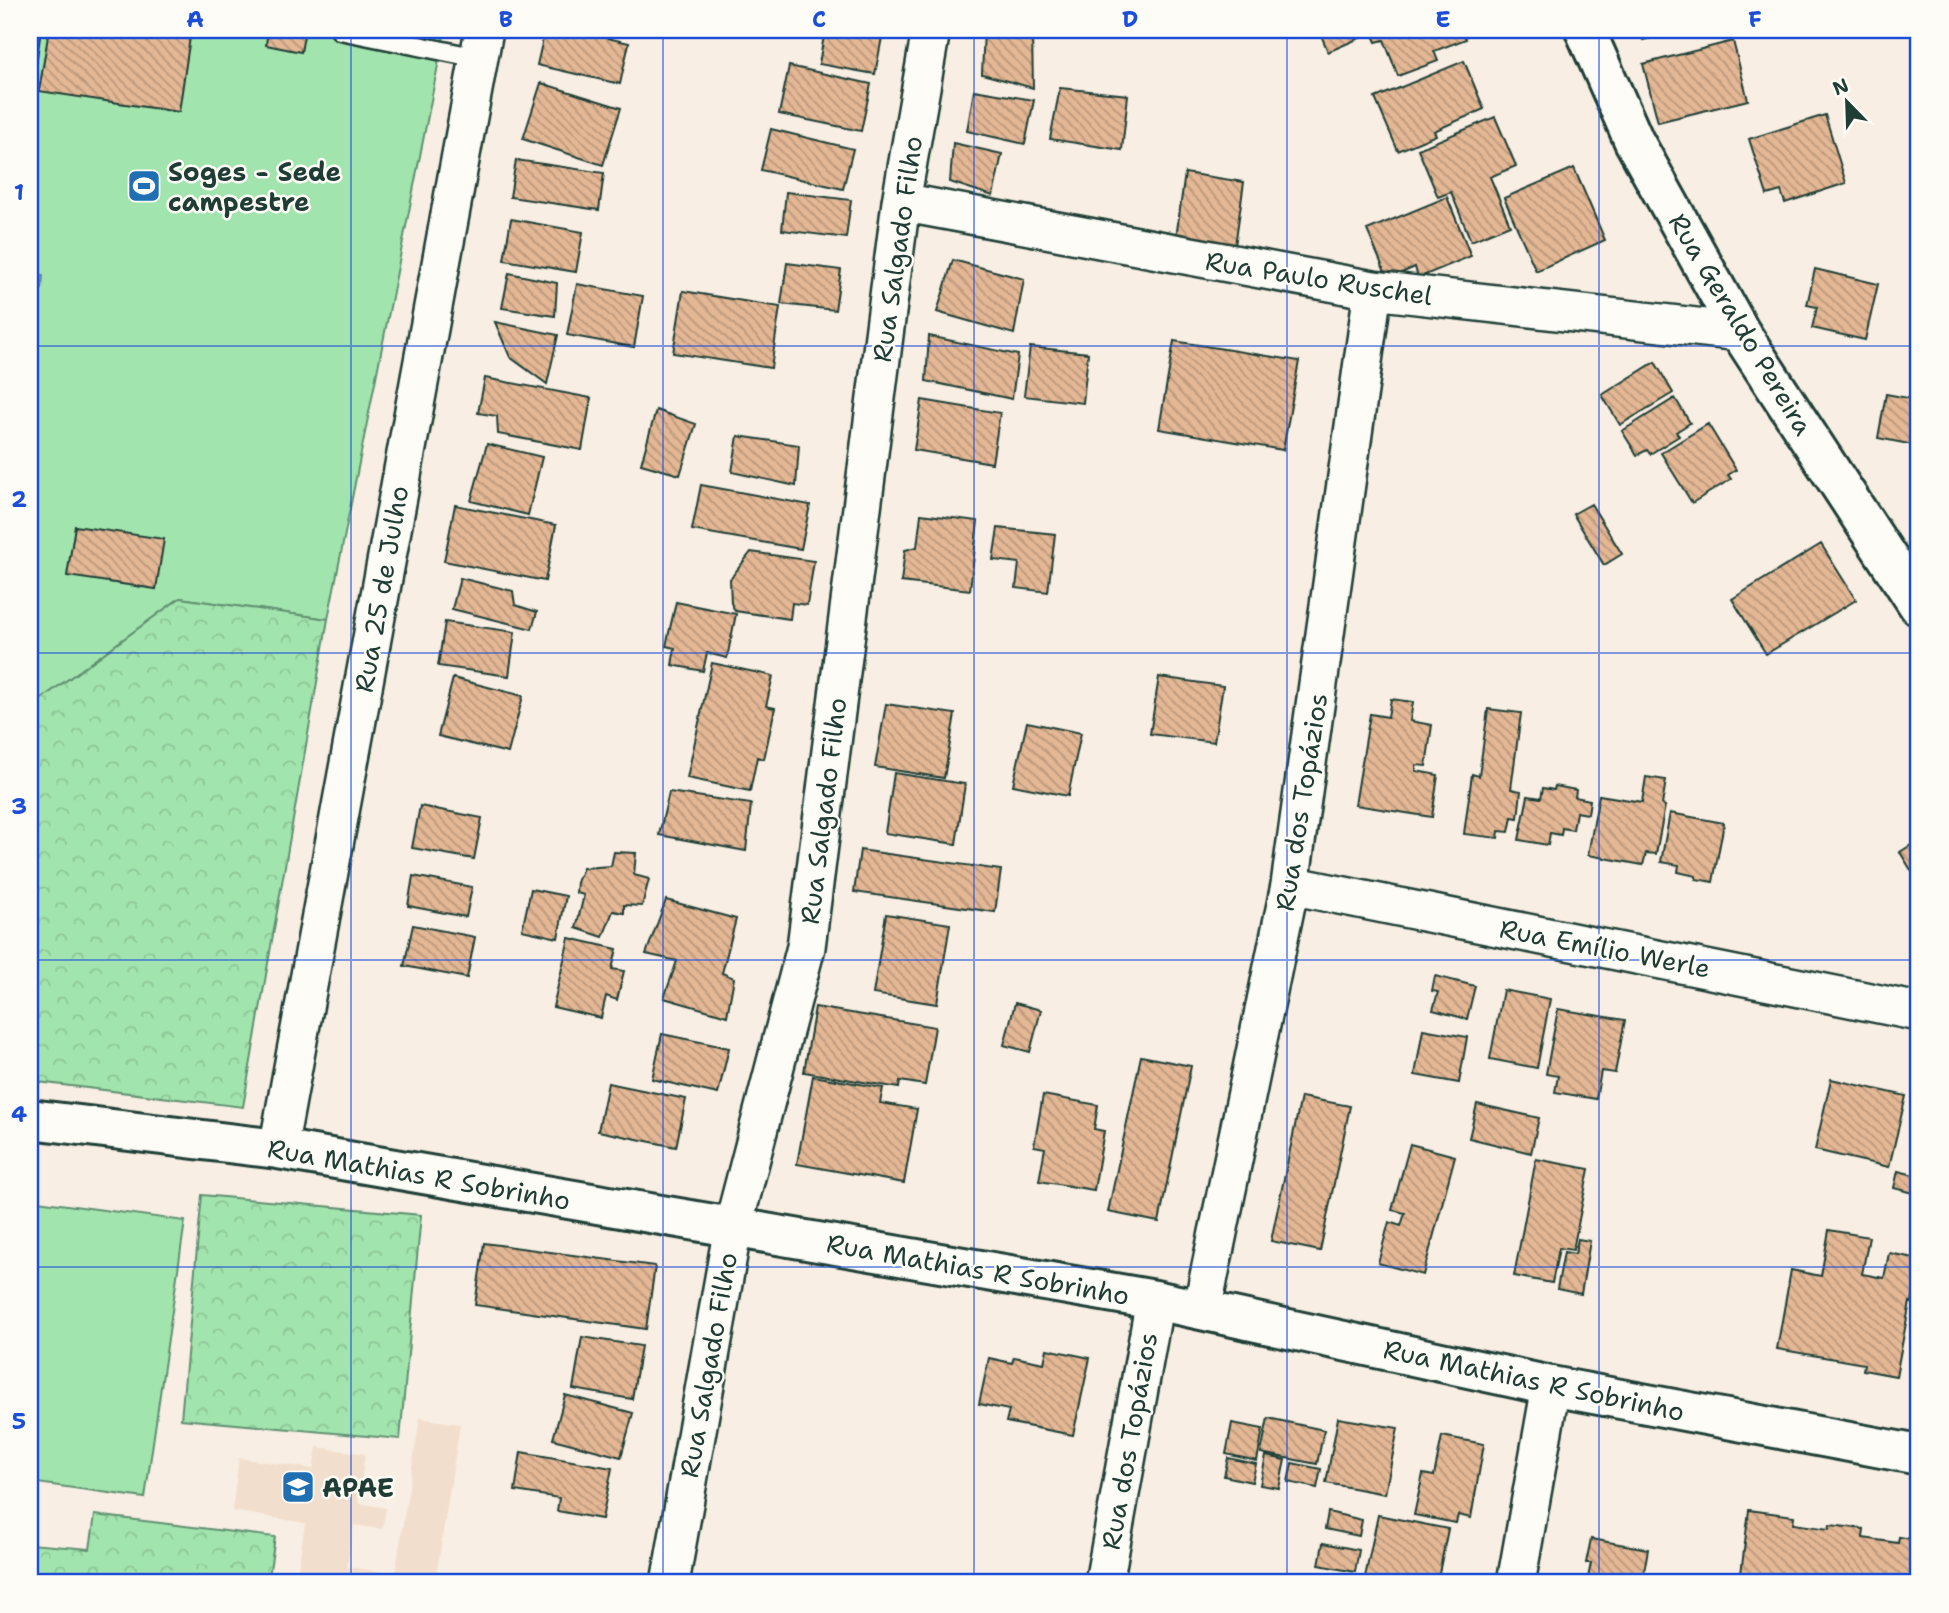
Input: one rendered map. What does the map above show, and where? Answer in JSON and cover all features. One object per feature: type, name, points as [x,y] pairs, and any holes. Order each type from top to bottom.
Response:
[{"type":"main road","name":"Rua Geraldo Pereira","points":[[1585,30],[1634,141],[1740,332],[1919,606]]},
{"type":"main road","name":"Rua Mathias R Sobrinho","points":[[30,1119],[278,1149],[1155,1300],[1551,1386],[1919,1455]]},
{"type":"street","name":"Rua Salgado Filho","points":[[670,1583],[733,1227],[806,947],[901,202],[931,30]]},
{"type":"street","name":"Rua 25 de Julho","points":[[278,1149],[481,44]]},
{"type":"street","name":"Rua Paulo Ruschel","points":[[901,202],[1373,290],[1740,332]]},
{"type":"street","name":"Rua dos Topázios","points":[[1202,1310],[1290,885],[1373,290]]},
{"type":"street","name":"Rua Emílio Werle","points":[[1290,885],[1919,1012]]},
{"type":"street","name":"Rua dos Topázios","points":[[1104,1583],[1155,1300]]},
{"type":"street","points":[[1517,1583],[1551,1386]]},
{"type":"lane","points":[[340,30],[481,44]]},
{"type":"shaded area","name":"APAE","points":[[420,1418],[460,1424],[435,1583],[296,1583],[305,1523],[232,1511],[239,1458],[313,1469],[317,1447],[365,1454],[358,1503],[386,1508],[382,1529],[354,1525],[347,1567],[395,1574]]},
{"type":"green space","points":[[30,30],[445,30],[328,619],[180,598],[30,707]]},
{"type":"green space","points":[[180,598],[328,619],[243,1107],[30,1081],[30,707]]},
{"type":"green space","points":[[202,1195],[421,1215],[400,1439],[181,1419]]},
{"type":"green space","points":[[30,1200],[185,1221],[145,1498],[30,1482]]},
{"type":"green space","points":[[95,1515],[275,1537],[268,1583],[30,1583],[30,1544],[90,1549]]},
{"type":"water","points":[[30,264],[43,276],[42,289],[33,299],[30,299]]},
{"type":"building","points":[[30,30],[41,30],[32,92],[30,92]]},
{"type":"building","points":[[49,30],[191,30],[179,112],[39,91]]},
{"type":"building","points":[[268,30],[305,30],[301,52],[266,45]]},
{"type":"building","points":[[545,30],[573,30],[629,43],[620,84],[537,65]]},
{"type":"building","points":[[825,30],[883,32],[875,74],[819,64]]},
{"type":"building","points":[[984,30],[1032,33],[1033,88],[982,74]]},
{"type":"building","points":[[1319,30],[1367,30],[1369,34],[1328,52]]},
{"type":"building","points":[[1371,30],[1462,30],[1466,39],[1434,51],[1438,61],[1398,76],[1384,40],[1376,42]]},
{"type":"building","points":[[1640,30],[1682,30],[1643,40]]},
{"type":"building","points":[[1733,41],[1748,100],[1658,122],[1643,64]]},
{"type":"building","points":[[1464,61],[1484,109],[1434,131],[1436,135],[1398,151],[1375,98]]},
{"type":"building","points":[[789,66],[871,84],[861,131],[779,114]]},
{"type":"building","points":[[541,83],[621,108],[603,165],[523,139]]},
{"type":"building","points":[[1060,88],[1128,95],[1122,150],[1050,139]]},
{"type":"building","points":[[974,90],[1034,100],[1025,144],[967,131]]},
{"type":"building","points":[[1825,115],[1846,183],[1785,203],[1781,191],[1767,195],[1749,139]]},
{"type":"building","points":[[1495,117],[1516,166],[1490,177],[1510,225],[1471,241],[1451,192],[1438,197],[1418,149]]},
{"type":"building","points":[[771,129],[853,149],[843,189],[761,170]]},
{"type":"building","points":[[953,143],[1002,154],[993,196],[950,182]]},
{"type":"building","points":[[516,160],[604,173],[599,210],[510,197]]},
{"type":"building","points":[[1574,168],[1605,240],[1536,271],[1504,198]]},
{"type":"building","points":[[1185,173],[1244,182],[1234,253],[1175,245]]},
{"type":"building","points":[[786,192],[851,200],[846,238],[782,230]]},
{"type":"building","points":[[1447,197],[1471,256],[1418,278],[1415,267],[1388,279],[1367,230]]},
{"type":"building","points":[[511,219],[583,232],[576,272],[504,260]]},
{"type":"building","points":[[953,260],[1024,279],[1014,334],[937,312]]},
{"type":"building","points":[[787,263],[841,270],[835,310],[781,304]]},
{"type":"building","points":[[1815,269],[1878,284],[1865,340],[1812,328],[1817,307],[1807,305]]},
{"type":"building","points":[[509,273],[557,283],[555,316],[502,308]]},
{"type":"building","points":[[577,284],[643,296],[634,347],[567,335]]},
{"type":"building","points":[[683,291],[780,307],[771,368],[673,353]]},
{"type":"building","points":[[495,322],[558,335],[547,384],[510,357]]},
{"type":"building","points":[[929,336],[1018,355],[1012,399],[926,381]]},
{"type":"building","points":[[1174,341],[1299,361],[1283,450],[1159,429]]},
{"type":"building","points":[[1030,347],[1088,353],[1083,403],[1024,396]]},
{"type":"building","points":[[30,352],[35,353],[30,384]]},
{"type":"building","points":[[1655,362],[1673,393],[1620,425],[1602,395]]},
{"type":"building","points":[[485,378],[591,398],[582,450],[498,434],[497,416],[478,413]]},
{"type":"building","points":[[1886,394],[1919,400],[1919,446],[1878,438]]},
{"type":"building","points":[[1675,398],[1690,423],[1676,432],[1679,436],[1650,454],[1647,450],[1637,455],[1622,431]]},
{"type":"building","points":[[922,400],[1000,413],[992,463],[914,450]]},
{"type":"building","points":[[656,410],[696,424],[680,475],[641,464]]},
{"type":"building","points":[[1708,424],[1736,470],[1728,475],[1731,479],[1692,503],[1661,453]]},
{"type":"building","points":[[738,436],[799,445],[796,486],[732,472]]},
{"type":"building","points":[[487,444],[542,457],[528,515],[471,501]]},
{"type":"building","points":[[701,485],[810,505],[801,549],[692,530]]},
{"type":"building","points":[[1591,504],[1622,554],[1604,565],[1573,514]]},
{"type":"building","points":[[455,505],[556,525],[545,581],[444,561]]},
{"type":"building","points":[[921,514],[978,521],[970,590],[901,582],[905,550],[917,547]]},
{"type":"building","points":[[75,526],[164,539],[156,589],[67,576]]},
{"type":"building","points":[[998,528],[1055,534],[1048,592],[1016,588],[1019,563],[993,560]]},
{"type":"building","points":[[1821,544],[1856,600],[1766,654],[1732,599]]},
{"type":"building","points":[[751,552],[814,561],[807,605],[792,603],[790,619],[735,611],[731,603],[730,579]]},
{"type":"building","points":[[460,578],[513,591],[515,605],[537,612],[532,629],[452,609]]},
{"type":"building","points":[[676,602],[736,614],[727,658],[707,653],[703,671],[672,665],[675,648],[666,646]]},
{"type":"building","points":[[445,622],[515,632],[509,676],[438,666]]},
{"type":"building","points":[[712,663],[773,676],[766,706],[775,708],[764,759],[757,757],[750,791],[687,778]]},
{"type":"building","points":[[1159,677],[1223,686],[1214,742],[1150,734]]},
{"type":"building","points":[[453,678],[523,696],[508,753],[438,736]]},
{"type":"building","points":[[1391,699],[1413,702],[1410,721],[1432,725],[1426,766],[1416,765],[1416,771],[1438,775],[1432,817],[1355,805],[1370,714],[1388,717]]},
{"type":"building","points":[[886,704],[955,714],[944,778],[875,767]]},
{"type":"building","points":[[1488,709],[1521,713],[1511,789],[1521,791],[1518,818],[1512,817],[1509,832],[1499,831],[1498,838],[1464,834],[1472,774],[1479,776]]},
{"type":"building","points":[[1027,722],[1081,733],[1068,796],[1013,785]]},
{"type":"building","points":[[894,773],[965,784],[956,844],[885,833]]},
{"type":"building","points":[[1646,777],[1666,780],[1662,805],[1665,806],[1656,854],[1646,853],[1643,865],[1588,855],[1599,795],[1642,802]]},
{"type":"building","points":[[1555,786],[1576,790],[1575,797],[1590,800],[1588,814],[1576,812],[1573,830],[1562,828],[1561,835],[1550,833],[1548,845],[1519,840],[1528,796],[1541,798],[1543,788],[1554,790]]},
{"type":"building","points":[[669,792],[751,804],[746,851],[659,835]]},
{"type":"building","points":[[420,806],[482,818],[474,859],[412,848]]},
{"type":"building","points":[[1670,813],[1724,823],[1713,882],[1678,872],[1679,865],[1661,862]]},
{"type":"building","points":[[1919,840],[1919,883],[1900,852]]},
{"type":"building","points":[[860,850],[1001,870],[995,912],[854,892]]},
{"type":"building","points":[[614,852],[636,853],[634,875],[649,879],[642,906],[624,905],[624,913],[613,911],[603,937],[576,928],[584,895],[576,893],[577,882],[583,868],[611,866]]},
{"type":"building","points":[[413,876],[472,887],[466,917],[408,906]]},
{"type":"building","points":[[531,889],[566,896],[558,938],[522,930]]},
{"type":"building","points":[[666,900],[736,919],[722,973],[734,978],[727,1016],[664,998],[677,961],[646,954]]},
{"type":"building","points":[[886,914],[950,924],[937,1004],[873,994]]},
{"type":"building","points":[[413,925],[475,937],[467,978],[404,966]]},
{"type":"building","points":[[569,938],[617,949],[612,969],[624,971],[617,1000],[606,996],[601,1018],[553,1007]]},
{"type":"building","points":[[1435,976],[1475,986],[1467,1019],[1433,1010],[1438,992],[1432,991]]},
{"type":"building","points":[[1503,990],[1550,999],[1537,1068],[1490,1059]]},
{"type":"building","points":[[1015,1003],[1041,1010],[1030,1052],[1004,1045]]},
{"type":"building","points":[[815,1007],[935,1027],[925,1085],[900,1081],[899,1088],[804,1072]]},
{"type":"building","points":[[1558,1009],[1625,1020],[1615,1073],[1601,1071],[1596,1099],[1555,1092],[1558,1076],[1546,1074]]},
{"type":"building","points":[[1423,1029],[1467,1037],[1459,1083],[1415,1075]]},
{"type":"building","points":[[662,1034],[729,1048],[718,1094],[652,1079]]},
{"type":"building","points":[[1141,1056],[1191,1066],[1159,1222],[1108,1212]]},
{"type":"building","points":[[813,1076],[883,1088],[880,1103],[917,1109],[904,1183],[797,1164]]},
{"type":"building","points":[[1831,1079],[1906,1096],[1889,1167],[1815,1150]]},
{"type":"building","points":[[608,1083],[686,1099],[676,1147],[598,1131]]},
{"type":"building","points":[[1043,1095],[1098,1105],[1094,1129],[1104,1131],[1094,1190],[1039,1181],[1045,1148],[1034,1146]]},
{"type":"building","points":[[1301,1097],[1350,1106],[1320,1251],[1271,1241]]},
{"type":"building","points":[[1477,1104],[1539,1118],[1531,1153],[1469,1138]]},
{"type":"building","points":[[1410,1144],[1455,1156],[1423,1275],[1378,1263],[1389,1222],[1401,1226],[1405,1213],[1392,1210]]},
{"type":"building","points":[[1536,1159],[1589,1169],[1573,1250],[1559,1248],[1552,1283],[1514,1276]]},
{"type":"building","points":[[1898,1171],[1918,1176],[1914,1193],[1894,1188]]},
{"type":"building","points":[[1829,1230],[1869,1237],[1862,1274],[1884,1278],[1889,1253],[1919,1259],[1896,1376],[1863,1370],[1864,1364],[1777,1349],[1791,1270],[1821,1276]]},
{"type":"building","points":[[1578,1239],[1590,1241],[1581,1294],[1557,1289],[1564,1252],[1575,1254]]},
{"type":"building","points":[[484,1243],[655,1266],[646,1329],[475,1305]]},
{"type":"building","points":[[582,1337],[641,1346],[632,1399],[573,1389]]},
{"type":"building","points":[[1047,1349],[1090,1358],[1073,1435],[1006,1422],[1009,1410],[979,1404],[989,1358],[1012,1363],[1014,1357],[1044,1363]]},
{"type":"building","points":[[565,1395],[633,1413],[621,1457],[553,1439]]},
{"type":"building","points":[[1268,1418],[1324,1430],[1317,1464],[1261,1453]]},
{"type":"building","points":[[1338,1418],[1398,1428],[1385,1494],[1326,1483]]},
{"type":"building","points":[[1232,1423],[1263,1429],[1257,1461],[1226,1454]]},
{"type":"building","points":[[1442,1436],[1484,1444],[1471,1518],[1458,1515],[1456,1523],[1414,1515],[1423,1474],[1434,1476]]},
{"type":"building","points":[[521,1452],[612,1468],[602,1519],[557,1511],[559,1498],[515,1491]]},
{"type":"building","points":[[1266,1456],[1285,1460],[1279,1488],[1260,1485]]},
{"type":"building","points":[[1228,1458],[1256,1464],[1252,1482],[1224,1476]]},
{"type":"building","points":[[1292,1463],[1321,1469],[1317,1488],[1288,1482]]},
{"type":"building","points":[[1749,1510],[1794,1516],[1793,1524],[1829,1529],[1830,1525],[1864,1529],[1863,1538],[1898,1543],[1899,1537],[1919,1540],[1914,1583],[1752,1583],[1753,1575],[1741,1574]]},
{"type":"building","points":[[1328,1512],[1362,1520],[1359,1536],[1325,1529]]},
{"type":"building","points":[[1378,1515],[1448,1529],[1437,1583],[1364,1582]]},
{"type":"building","points":[[1591,1539],[1648,1549],[1642,1583],[1587,1583],[1591,1563],[1586,1563]]},
{"type":"building","points":[[1323,1543],[1359,1550],[1355,1572],[1319,1565]]},
{"type":"place","name":"Soges - Sede campestre","points":[[144,186]]},
{"type":"place","name":"APAE","points":[[298,1487]]}]
